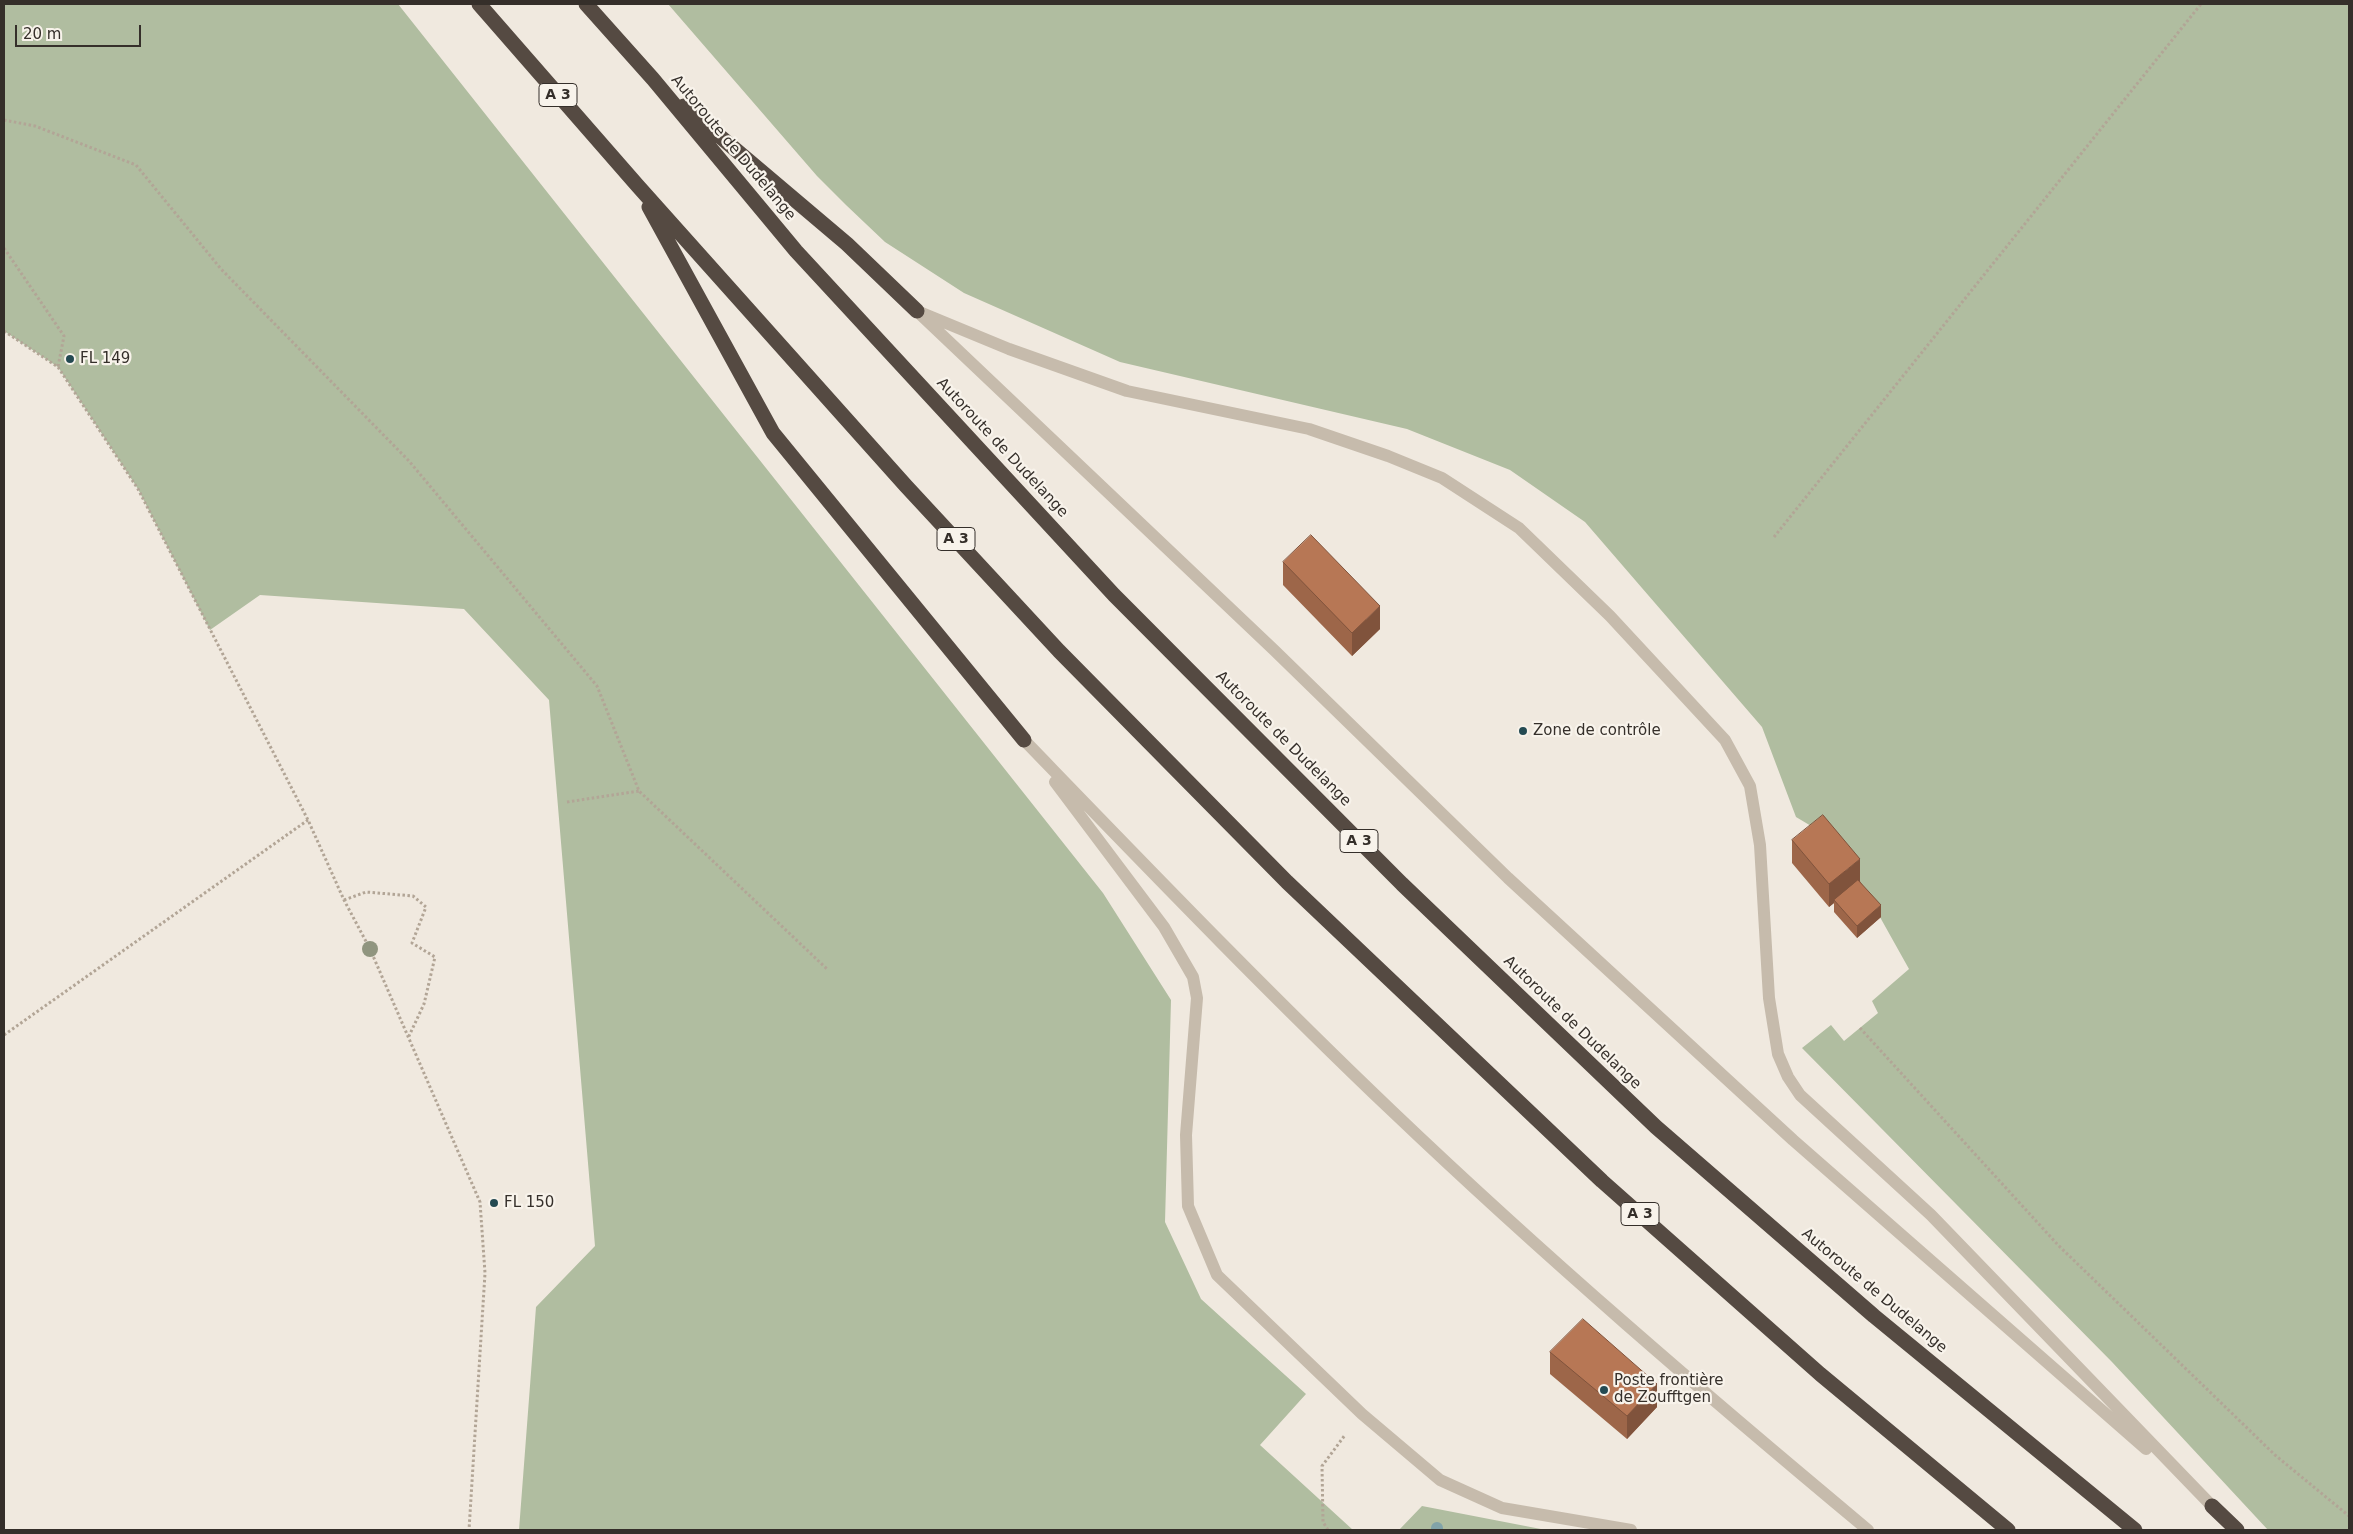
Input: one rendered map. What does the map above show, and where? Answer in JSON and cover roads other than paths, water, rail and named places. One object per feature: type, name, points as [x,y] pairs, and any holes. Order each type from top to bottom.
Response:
[{"type":"highway","name":"A 3","points":[[479,4],[637,185],[906,486],[1059,651],[1287,882],[1602,1181],[1820,1374],[2008,1530]]},
{"type":"highway","name":"Autoroute de Dudelange","points":[[586,4],[653,79],[796,251],[1114,595],[1402,884],[1656,1127],[1874,1316],[2135,1530]]},
{"type":"highway","points":[[653,79],[847,244],[917,312]]},
{"type":"highway","points":[[637,185],[773,433],[1024,740]]},
{"type":"highway","points":[[2212,1506],[2237,1530]]},
{"type":"lane","points":[[917,312],[1009,349],[1127,391],[1309,429],[1388,456],[1442,478],[1519,528],[1610,616],[1725,740],[1750,786],[1760,845],[1769,998],[1778,1054],[1788,1077],[1800,1095],[1931,1215],[2212,1506]]},
{"type":"lane","points":[[917,312],[1274,650],[1523,891],[1793,1140],[2212,1506]]},
{"type":"lane","points":[[1024,740],[1164,927],[1193,977],[1198,998],[1186,1135],[1188,1206],[1217,1275],[1362,1414],[1440,1480],[1502,1508],[1631,1530]]},
{"type":"lane","points":[[1024,740],[1260,983],[1394,1113],[1659,1354],[1868,1530]]},
{"type":"place","name":"FL 149","points":[[70,359]]},
{"type":"place","name":"Zone de contrôle","points":[[1523,731]]},
{"type":"place","name":"FL 150","points":[[494,1203]]},
{"type":"place","name":"Poste frontière de Zoufftgen","points":[[1604,1390]]}]
